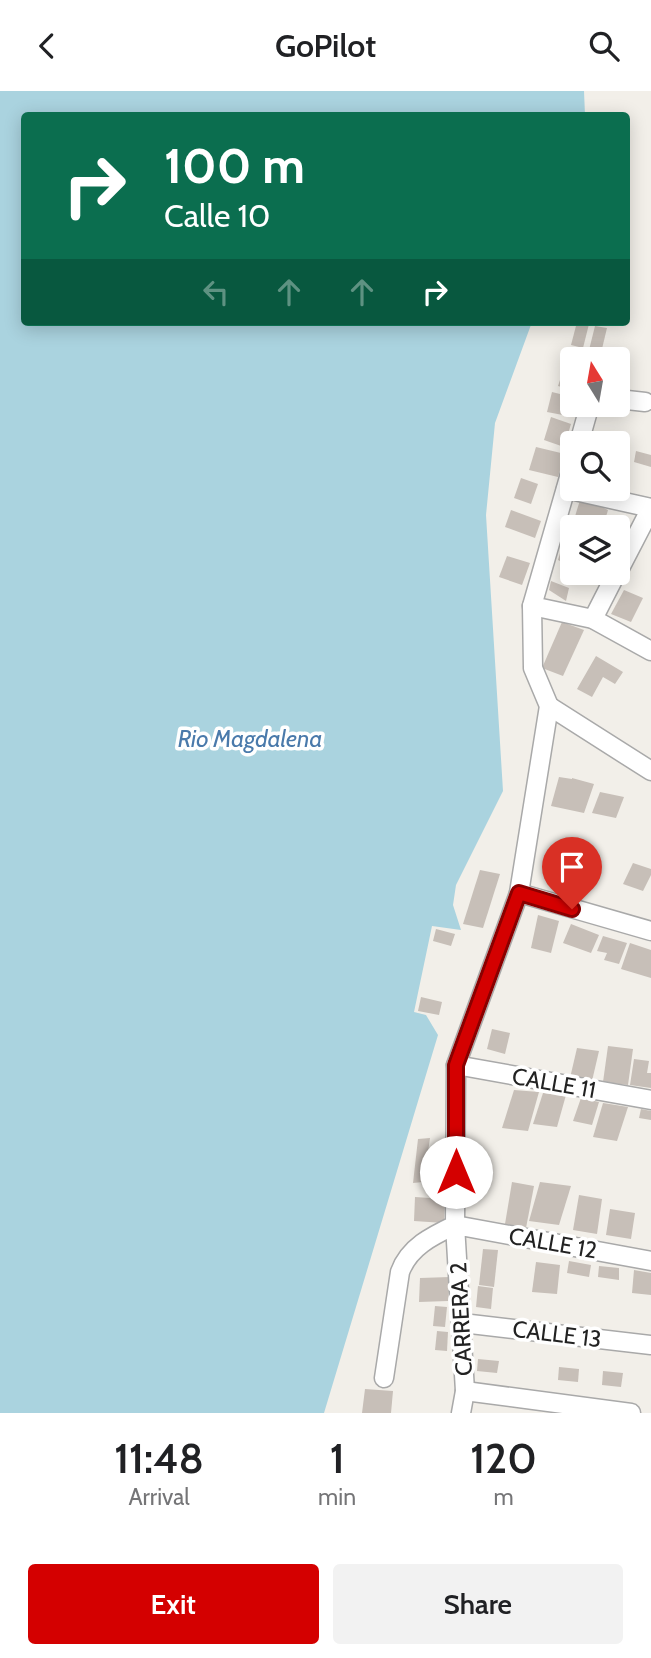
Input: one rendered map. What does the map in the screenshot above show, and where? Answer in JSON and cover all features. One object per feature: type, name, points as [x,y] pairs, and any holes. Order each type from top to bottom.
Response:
[{"type":"street","points":[[630,400],[645,402]]},
{"type":"street","points":[[563,501],[532,606],[533,668],[549,706],[651,771]]},
{"type":"street","points":[[620,501],[651,508],[630,549]]},
{"type":"street","points":[[593,619],[611,585]]},
{"type":"street","points":[[532,606],[593,619],[651,651]]},
{"type":"street","name":"CARRERA 2","points":[[461,1413],[465,1391],[455,1225],[456,1065],[519,893],[549,706]]},
{"type":"street","points":[[519,893],[651,931]]},
{"type":"street","name":"CALLE 11","points":[[456,1065],[651,1100]]},
{"type":"street","points":[[384,1378],[400,1272],[405,1259],[428,1238],[455,1225]]},
{"type":"street","name":"CALLE 12","points":[[455,1225],[651,1261]]},
{"type":"street","name":"CALLE 13","points":[[462,1323],[651,1345]]},
{"type":"street","points":[[465,1391],[631,1413]]},
{"type":"water","name":"Rio Magdalena","points":[[0,91],[584,91],[585,112],[21,112],[21,326],[531,326],[495,423],[486,515],[503,791],[456,885],[453,905],[461,930],[432,926],[414,1012],[426,1015],[438,1035],[324,1413],[0,1413]]},
{"type":"building","points":[[576,326],[588,326],[583,347],[571,345]]},
{"type":"building","points":[[595,326],[607,328],[602,347],[590,347]]},
{"type":"building","points":[[552,392],[560,394],[560,414],[547,412]]},
{"type":"building","points":[[551,417],[571,424],[569,431],[560,431],[560,446],[544,440]]},
{"type":"building","points":[[536,447],[560,453],[558,477],[529,470]]},
{"type":"building","points":[[636,451],[651,455],[651,467],[634,462]]},
{"type":"building","points":[[521,478],[538,484],[531,504],[514,498]]},
{"type":"building","points":[[580,501],[589,501],[608,510],[607,515],[575,515]]},
{"type":"building","points":[[511,510],[541,521],[535,538],[505,527]]},
{"type":"building","points":[[507,556],[530,563],[522,585],[499,577]]},
{"type":"building","points":[[551,581],[569,588],[566,601],[549,590]]},
{"type":"building","points":[[624,590],[643,598],[631,622],[611,614]]},
{"type":"building","points":[[562,622],[584,630],[563,676],[542,668]]},
{"type":"building","points":[[596,656],[623,672],[615,684],[603,677],[592,697],[577,689]]},
{"type":"building","points":[[559,777],[594,784],[584,813],[551,806]]},
{"type":"building","points":[[600,792],[624,797],[616,818],[592,813]]},
{"type":"building","points":[[633,863],[651,869],[643,891],[623,884]]},
{"type":"building","points":[[480,870],[500,874],[483,928],[463,924]]},
{"type":"building","points":[[538,915],[559,921],[551,953],[531,948]]},
{"type":"building","points":[[571,924],[599,935],[591,953],[563,943]]},
{"type":"building","points":[[436,929],[455,934],[451,946],[433,941]]},
{"type":"building","points":[[603,936],[627,943],[619,964],[604,960],[607,953],[597,951]]},
{"type":"building","points":[[630,943],[651,950],[651,978],[621,969]]},
{"type":"building","points":[[421,997],[442,1002],[439,1015],[418,1011]]},
{"type":"building","points":[[492,1029],[510,1033],[505,1054],[487,1049]]},
{"type":"building","points":[[608,1046],[633,1049],[628,1085],[603,1082]]},
{"type":"building","points":[[577,1048],[599,1051],[592,1081],[570,1078]]},
{"type":"building","points":[[634,1059],[649,1061],[647,1073],[651,1073],[651,1088],[630,1085]]},
{"type":"building","points":[[514,1090],[539,1092],[528,1131],[502,1128]]},
{"type":"building","points":[[543,1093],[566,1095],[557,1127],[533,1124]]},
{"type":"building","points":[[581,1098],[599,1102],[592,1125],[573,1121]]},
{"type":"building","points":[[603,1103],[628,1107],[617,1141],[593,1137]]},
{"type":"building","points":[[641,1109],[651,1111],[651,1120],[639,1118]]},
{"type":"building","points":[[430,1138],[427,1159],[440,1159],[443,1180],[413,1183],[418,1139]]},
{"type":"building","points":[[512,1182],[534,1186],[526,1228],[505,1224]]},
{"type":"building","points":[[540,1182],[571,1186],[559,1225],[529,1221]]},
{"type":"building","points":[[579,1195],[602,1199],[597,1234],[573,1230]]},
{"type":"building","points":[[415,1197],[445,1199],[444,1223],[414,1221]]},
{"type":"building","points":[[610,1209],[635,1213],[631,1239],[606,1235]]},
{"type":"building","points":[[483,1249],[498,1250],[494,1287],[479,1285]]},
{"type":"building","points":[[569,1261],[591,1265],[589,1277],[567,1273]]},
{"type":"building","points":[[536,1262],[560,1265],[557,1294],[532,1292]]},
{"type":"building","points":[[599,1266],[619,1268],[619,1280],[598,1277]]},
{"type":"building","points":[[634,1270],[651,1273],[651,1295],[632,1293]]},
{"type":"building","points":[[450,1277],[448,1301],[419,1302],[420,1278]]},
{"type":"building","points":[[478,1286],[493,1288],[491,1309],[476,1307]]},
{"type":"building","points":[[435,1306],[447,1307],[445,1327],[433,1326]]},
{"type":"building","points":[[437,1331],[448,1332],[447,1351],[435,1350]]},
{"type":"building","points":[[478,1359],[499,1361],[497,1373],[477,1371]]},
{"type":"building","points":[[559,1367],[579,1369],[578,1382],[558,1380]]},
{"type":"building","points":[[603,1371],[623,1373],[621,1387],[602,1385]]},
{"type":"building","points":[[365,1389],[393,1391],[391,1413],[362,1413]]},
{"type":"route","points":[[456,1172],[456,1065],[519,893],[572,909]]}]
